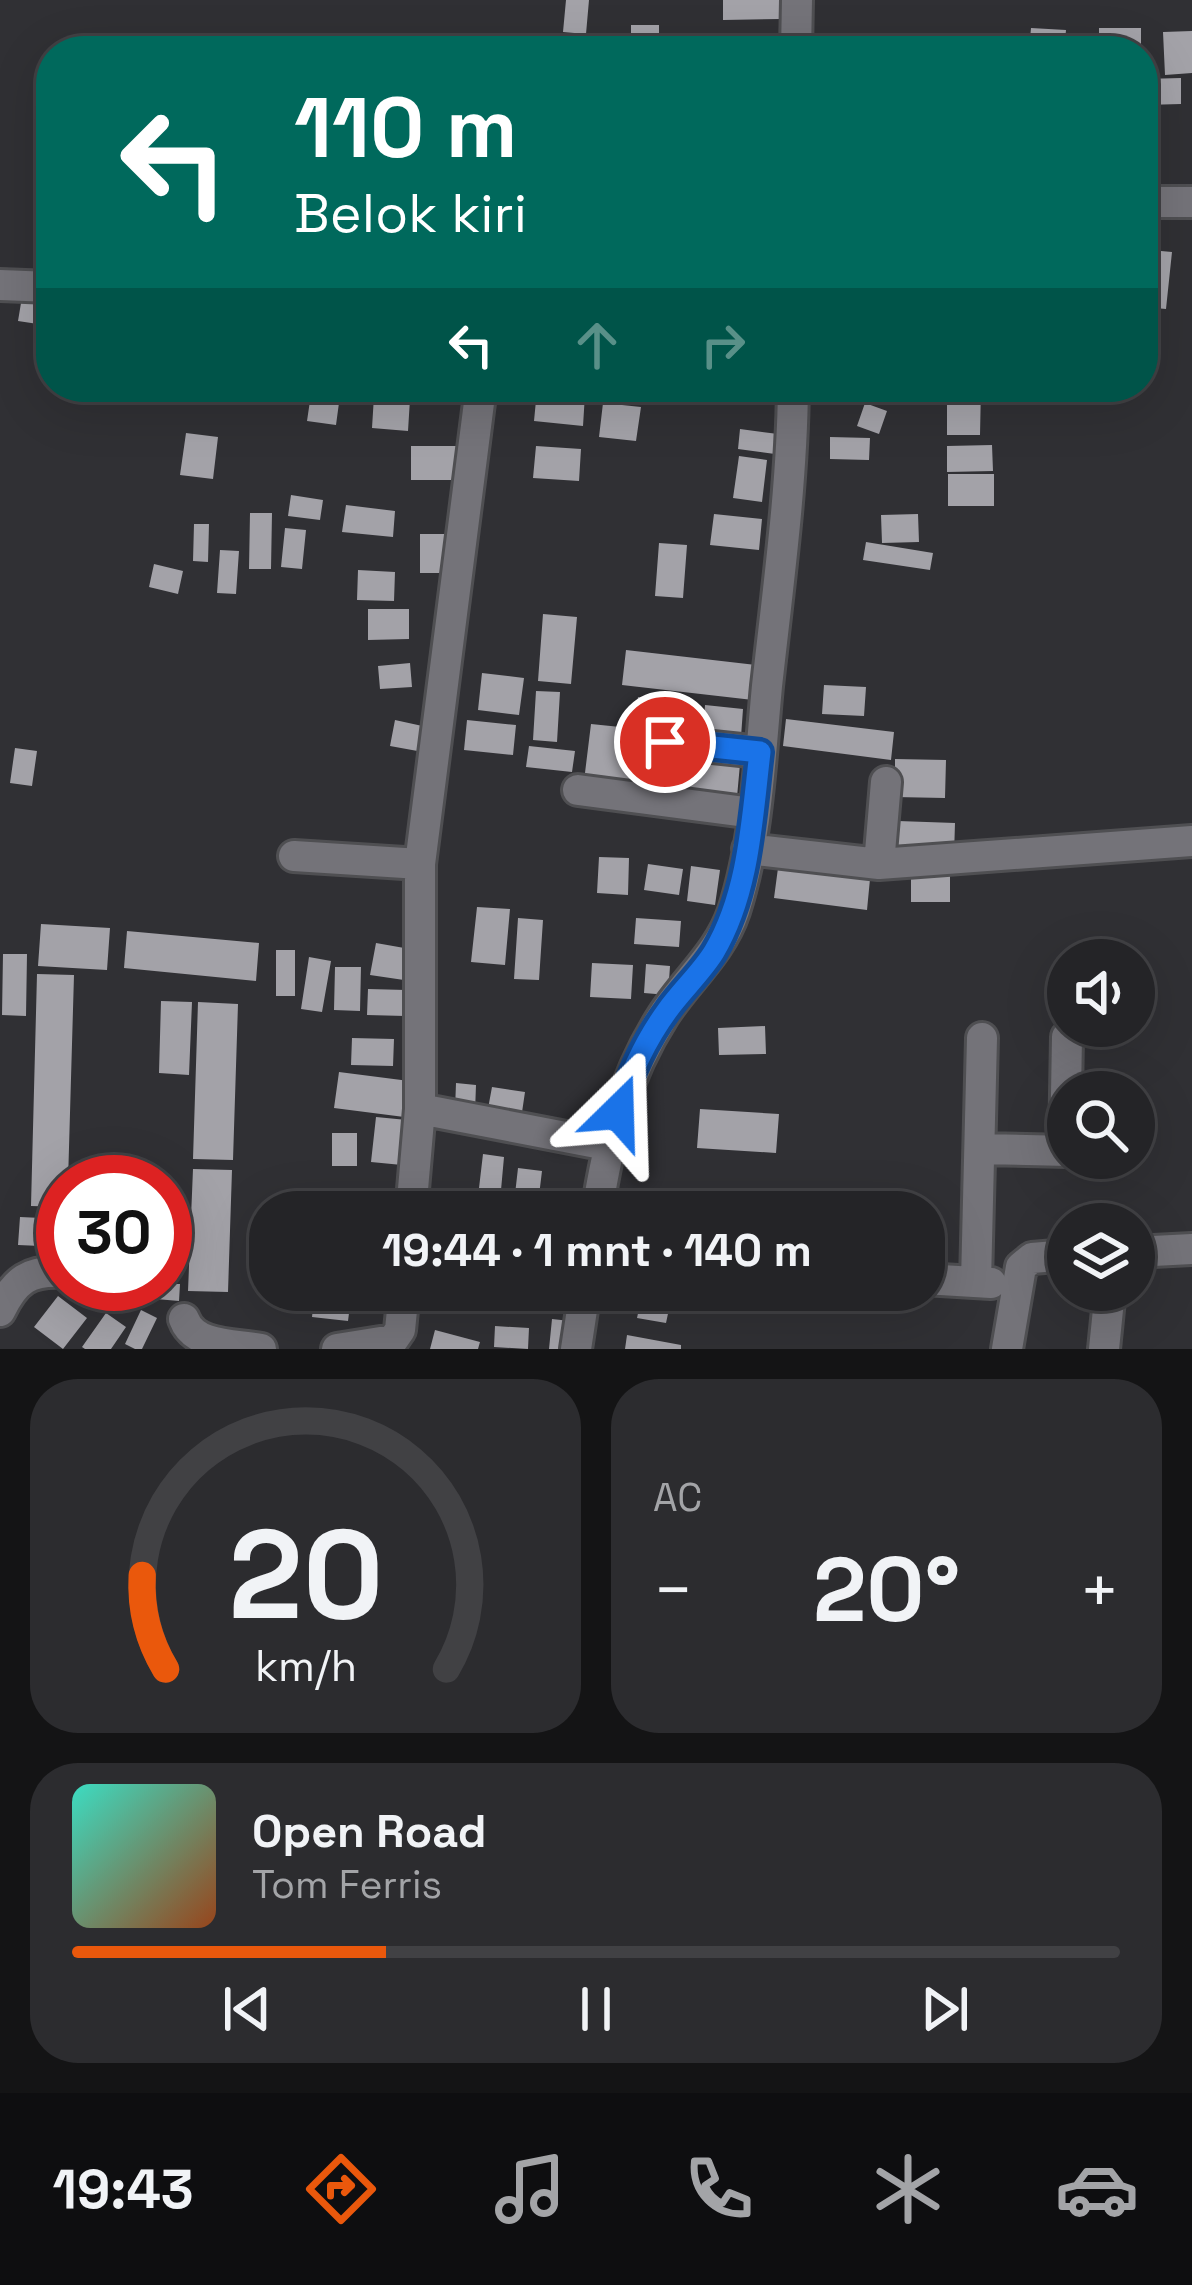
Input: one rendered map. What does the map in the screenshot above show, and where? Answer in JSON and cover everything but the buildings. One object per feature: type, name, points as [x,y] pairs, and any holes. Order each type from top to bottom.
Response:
[{"type":"street","points":[[796,0],[796,36]]},
{"type":"street","points":[[1158,202],[1192,202]]},
{"type":"street","points":[[0,285],[36,286]]},
{"type":"street","points":[[413,1191],[420,1109],[420,865],[447,770],[480,402]]},
{"type":"street","points":[[600,1191],[608,1145],[628,1079],[665,1013],[712,955],[734,913],[748,849],[760,752],[793,445],[793,402]]},
{"type":"street","points":[[665,742],[760,752]]},
{"type":"street","points":[[879,864],[886,782]]},
{"type":"street","points":[[578,790],[752,813]]},
{"type":"street","points":[[748,849],[879,864],[1192,841]]},
{"type":"street","points":[[294,856],[420,865]]},
{"type":"street","points":[[976,1282],[982,1038]]},
{"type":"street","points":[[420,1109],[608,1145]]},
{"type":"street","points":[[980,1149],[1047,1151]]},
{"type":"street","points":[[1155,1251],[1192,1249]]},
{"type":"street","points":[[1007,1349],[1016,1284],[1025,1262],[1047,1258]]},
{"type":"street","points":[[0,1311],[20,1279],[36,1271]]},
{"type":"street","points":[[945,1281],[1016,1284]]},
{"type":"street","points":[[338,1349],[393,1340],[400,1330],[402,1311]]},
{"type":"street","points":[[576,1349],[582,1311]]},
{"type":"street","points":[[1104,1349],[1108,1311]]},
{"type":"street","points":[[184,1319],[200,1339],[261,1349]]},
{"type":"route","points":[[618,1112],[628,1079],[665,1013],[712,955],[734,913],[748,849],[760,752],[665,742]]}]
